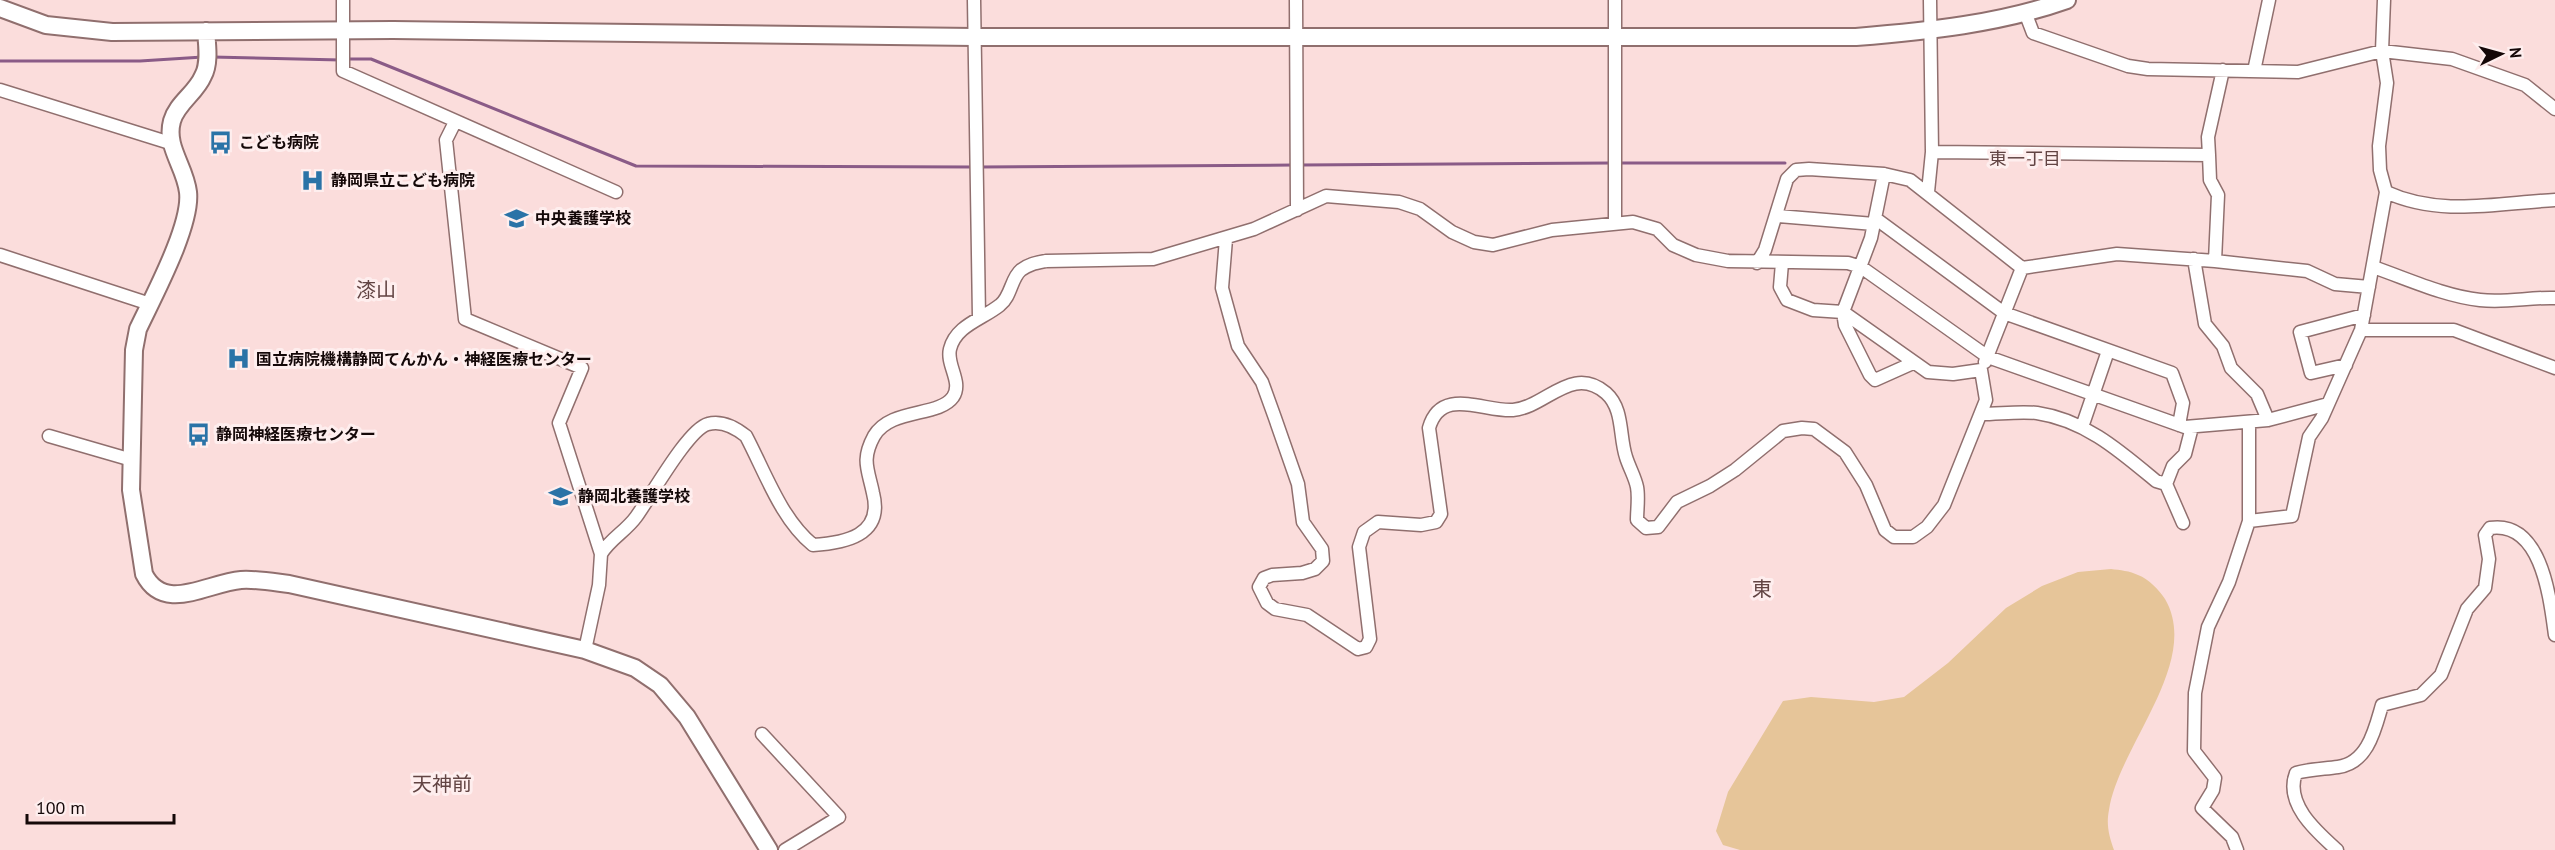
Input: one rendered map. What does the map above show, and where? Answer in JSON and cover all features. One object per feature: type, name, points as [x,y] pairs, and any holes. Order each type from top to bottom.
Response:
[{"type":"street","points":[[343,0],[343,71],[616,192]]},
{"type":"street","points":[[974,0],[979,317]]},
{"type":"street","points":[[1296,0],[1297,210]]},
{"type":"street","points":[[1615,0],[1615,223]]},
{"type":"street","points":[[1928,192],[1932,152],[1930,0]]},
{"type":"street","points":[[0,8],[46,25],[82,30],[206,39],[1856,37],[1929,31],[2025,12],[2067,0]]},
{"type":"street","points":[[2254,71],[2269,0]]},
{"type":"street","points":[[2249,520],[2292,516],[2309,437],[2328,404],[2361,330],[2386,192],[2380,170],[2379,146],[2387,82],[2382,51],[2384,0]]},
{"type":"street","points":[[2025,12],[2033,33],[2128,66],[2298,72],[2382,51],[2452,59],[2491,71],[2525,85],[2555,109]]},
{"type":"street","points":[[206,39],[206,70],[172,119],[170,143],[185,177],[189,208],[135,340],[130,490],[144,574],[155,591],[166,595],[182,594],[241,580],[289,584],[585,650],[635,668],[670,696],[687,717],[769,850]]},
{"type":"street","points":[[2215,261],[2218,195],[2210,180],[2208,136],[2223,70]]},
{"type":"street","points":[[0,90],[170,143]]},
{"type":"street","points":[[455,122],[446,140],[465,319],[582,368],[559,423],[601,554],[599,585],[585,650]]},
{"type":"street","points":[[1932,152],[2208,155]]},
{"type":"street","points":[[1757,263],[1765,250],[1787,179],[1796,170],[1809,169],[1884,174],[1910,180],[2022,268],[2117,254],[2307,271],[2335,284],[2369,287]]},
{"type":"street","points":[[1884,174],[1861,267],[1844,312],[1845,325],[1870,375],[1875,380],[1912,363]]},
{"type":"street","points":[[2386,192],[2401,199],[2457,209],[2555,200]]},
{"type":"street","points":[[601,554],[606,546],[634,520],[686,442],[699,428],[719,423],[737,429],[746,436],[784,508],[801,535],[813,545],[841,543],[857,536],[868,528],[873,515],[874,494],[867,477],[866,453],[875,434],[888,422],[945,405],[950,400],[957,386],[949,357],[956,335],[979,317],[1002,304],[1018,272],[1029,264],[1046,261],[1153,259],[1226,239],[1326,196],[1399,202],[1420,209],[1452,232],[1474,242],[1493,245],[1552,230],[1633,222],[1657,229],[1674,245],[1696,255],[1757,263],[1848,263],[1861,267],[1988,357],[2192,428],[2268,420],[2328,404]]},
{"type":"street","points":[[1777,216],[1874,221],[2004,313],[2172,373],[2182,403],[2179,425]]},
{"type":"street","points":[[1226,239],[1222,288],[1238,346],[1262,382],[1298,484],[1303,522],[1322,549],[1323,561],[1320,566],[1302,573],[1272,574],[1264,578],[1259,587],[1261,594],[1275,609],[1306,615],[1358,650],[1366,647],[1370,639],[1359,547],[1364,532],[1378,522],[1421,525],[1436,522],[1441,514],[1429,428],[1438,410],[1451,405],[1473,404],[1512,410],[1529,407],[1569,384],[1587,382],[1606,393],[1618,409],[1625,455],[1637,488],[1637,520],[1646,528],[1658,527],[1677,502],[1710,486],[1735,470],[1783,431],[1814,429],[1845,453],[1866,485],[1885,530],[1894,537],[1913,537],[1927,527],[1944,505],[1981,414],[1987,390],[1981,370],[2022,268]]},
{"type":"street","points":[[0,255],[150,304]]},
{"type":"street","points":[[2194,260],[2205,324],[2223,346],[2231,368],[2257,394],[2268,420]]},
{"type":"street","points":[[1782,263],[1780,287],[1787,300],[1813,310],[1844,312],[1912,363],[1928,372],[1981,370]]},
{"type":"street","points":[[2373,267],[2468,298],[2512,302],[2536,297],[2555,298]]},
{"type":"street","points":[[2346,365],[2311,372],[2300,332],[2364,315]]},
{"type":"street","points":[[2361,330],[2454,330],[2555,369]]},
{"type":"street","points":[[2082,427],[2108,351]]},
{"type":"street","points":[[1981,414],[2035,413],[2082,427],[2103,438],[2156,481],[2166,484]]},
{"type":"street","points":[[2237,850],[2232,837],[2202,808],[2213,790],[2215,778],[2196,757],[2193,735],[2195,693],[2202,647],[2229,582],[2249,520],[2249,423]]},
{"type":"street","points":[[2183,523],[2166,484],[2174,466],[2185,453],[2192,428]]},
{"type":"street","points":[[49,436],[132,460]]},
{"type":"street","points":[[2337,850],[2305,819],[2295,795],[2296,772],[2313,768],[2342,767],[2359,757],[2371,742],[2382,705],[2421,695],[2441,675],[2467,609],[2485,588],[2489,560],[2485,536],[2490,528],[2502,527],[2512,530],[2534,550],[2542,567],[2555,635]]},
{"type":"street","points":[[762,734],[839,817],[785,850]]},
{"type":"shaded area","points":[[2111,569],[2132,573],[2150,582],[2165,599],[2174,624],[2173,650],[2166,677],[2127,759],[2109,810],[2108,830],[2114,850],[1740,850],[1723,845],[1716,831],[1728,792],[1783,701],[1811,697],[1874,702],[1904,697],[1948,663],[2006,608],[2042,586],[2078,572]]},
{"type":"waterway","points":[[0,61],[140,61],[203,57]]},
{"type":"waterway","points":[[212,57],[341,60]]},
{"type":"waterway","points":[[347,59],[371,59],[636,166],[973,167]]},
{"type":"waterway","points":[[1301,165],[1612,163]]},
{"type":"waterway","points":[[1619,163],[1785,163]]},
{"type":"waterway","points":[[980,167],[1294,165]]},
{"type":"place","name":"こども病院","points":[[221,142]]},
{"type":"place","name":"静岡県立こども病院","points":[[313,180]]},
{"type":"place","name":"中央養護学校","points":[[517,218]]},
{"type":"place","name":"国立病院機構静岡てんかん・神経医療センター","points":[[238,359]]},
{"type":"place","name":"静岡神経医療センター","points":[[198,434]]},
{"type":"place","name":"静岡北養護学校","points":[[560,496]]},
{"type":"district","name":"東一丁目","points":[[2025,159]]},
{"type":"district","name":"漆山","points":[[376,290]]},
{"type":"district","name":"東","points":[[1762,589]]},
{"type":"district","name":"天神前","points":[[442,784]]}]
